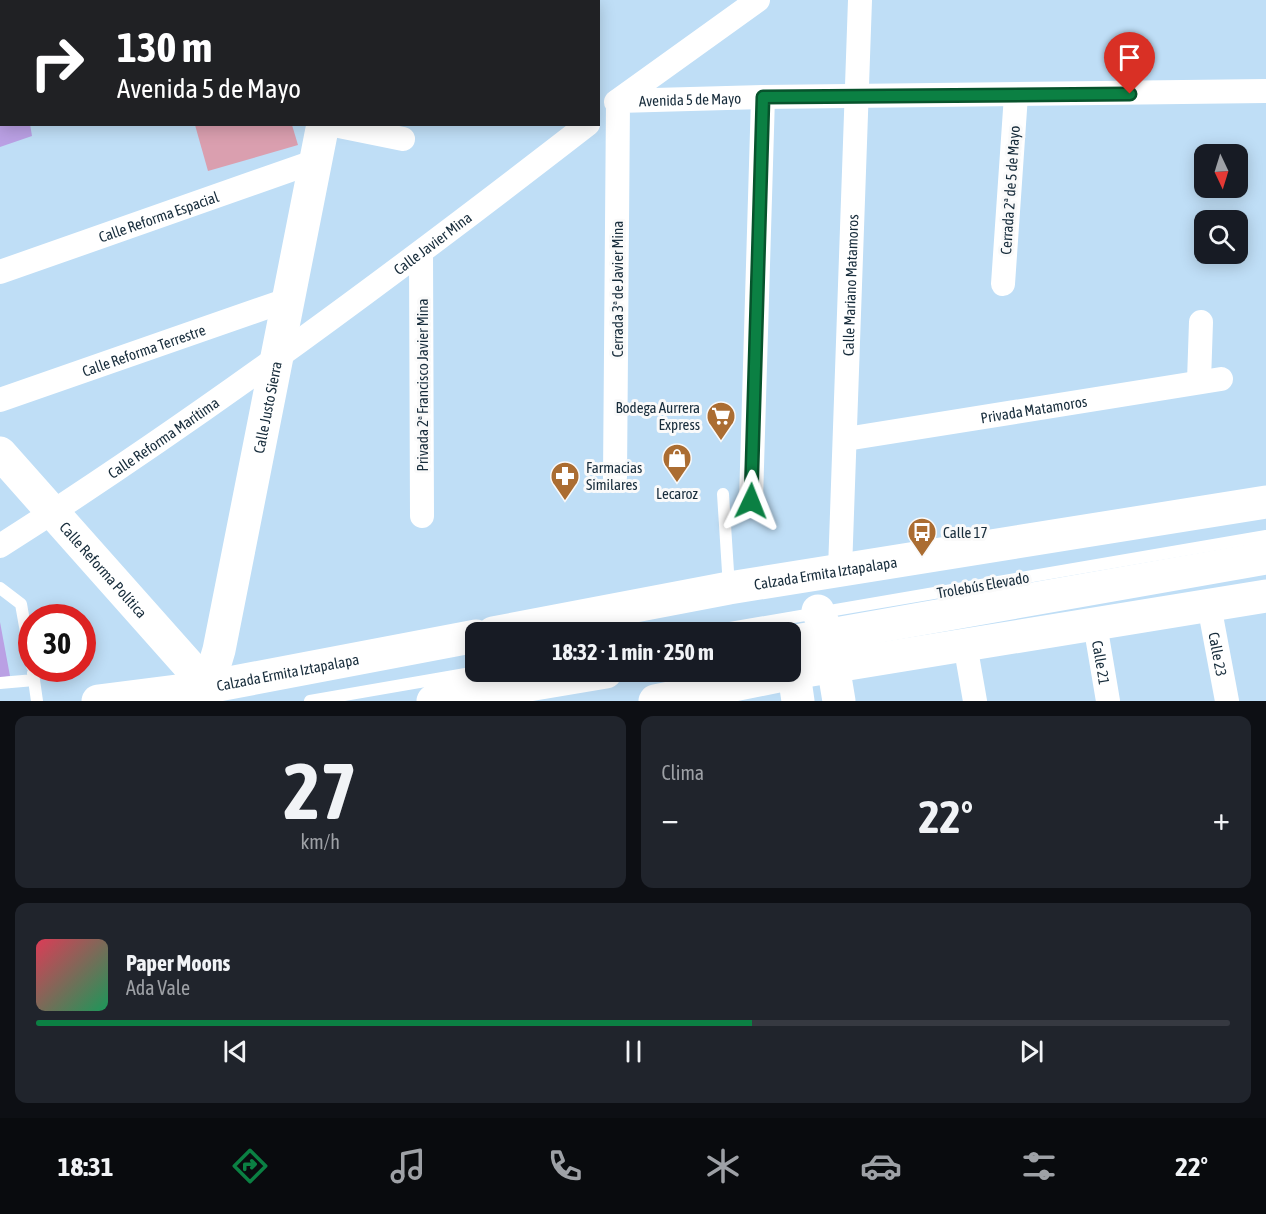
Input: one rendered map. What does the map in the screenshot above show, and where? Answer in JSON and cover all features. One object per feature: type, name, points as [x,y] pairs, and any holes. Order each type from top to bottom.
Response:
[{"type":"main road","name":"Calle Justo Sierra","points":[[208,687],[219,650],[323,126]]},
{"type":"main road","name":"Calle Reforma Política","points":[[0,453],[208,687]]},
{"type":"main road","name":"Calzada Ermita Iztapalapa","points":[[551,622],[729,588],[1266,502]]},
{"type":"main road","points":[[823,623],[1266,558]]},
{"type":"main road","points":[[801,651],[823,623],[840,570]]},
{"type":"main road","points":[[801,662],[833,666],[1266,596]]},
{"type":"main road","points":[[823,623],[839,701]]},
{"type":"main road","name":"Calzada Ermita Iztapalapa","points":[[98,701],[208,687],[465,638]]},
{"type":"main road","points":[[433,701],[546,682]]},
{"type":"main road","points":[[658,701],[722,682]]},
{"type":"street","points":[[600,114],[758,0]]},
{"type":"street","name":"Calle Mariano Matamoros","points":[[840,570],[860,0]]},
{"type":"street","name":"Avenida 5 de Mayo","points":[[618,101],[1266,91]]},
{"type":"street","name":"Cerrada 2ª de 5 de Mayo","points":[[1003,284],[1016,95]]},
{"type":"street","points":[[751,501],[763,97]]},
{"type":"street","name":"Cerrada 3ª de Javier Mina","points":[[615,477],[618,101]]},
{"type":"street","points":[[338,126],[403,139]]},
{"type":"street","name":"Calle Javier Mina","points":[[275,361],[421,254],[585,126]]},
{"type":"street","name":"Calle Reforma Espacial","points":[[0,272],[316,161]]},
{"type":"street","name":"Privada 2ª Francisco Javier Mina","points":[[421,254],[422,516]]},
{"type":"street","name":"Calle Reforma Terrestre","points":[[0,400],[287,300]]},
{"type":"street","name":"Privada Matamoros","points":[[846,439],[1210,380],[1201,322]]},
{"type":"street","name":"Calle Reforma Marítima","points":[[0,546],[275,361]]},
{"type":"street","name":"Calle 23","points":[[1209,605],[1227,701]]},
{"type":"street","name":"Calle 21","points":[[1095,624],[1108,701]]},
{"type":"street","points":[[965,644],[975,701]]},
{"type":"lane","points":[[723,494],[729,588]]},
{"type":"lane","name":"Trolebús Elevado","points":[[765,622],[1266,536]]},
{"type":"lane","points":[[0,588],[21,604]]},
{"type":"lane","points":[[310,701],[465,674]]},
{"type":"lane","points":[[0,683],[18,676]]},
{"type":"lane","points":[[34,682],[37,701]]},
{"type":"shaded area","points":[[195,126],[292,126],[298,145],[208,171]]},
{"type":"building","points":[[0,126],[30,126],[32,136],[0,147]]},
{"type":"building","points":[[0,622],[10,676],[0,678]]},
{"type":"place","name":"Bodega Aurrera Express","points":[[721,442]]},
{"type":"place","name":"Lecaroz","points":[[677,484]]},
{"type":"place","name":"Farmacias Similares","points":[[565,502]]},
{"type":"place","name":"Calle 17","points":[[922,558]]},
{"type":"route","points":[[751,501],[763,97],[1130,94]]}]
